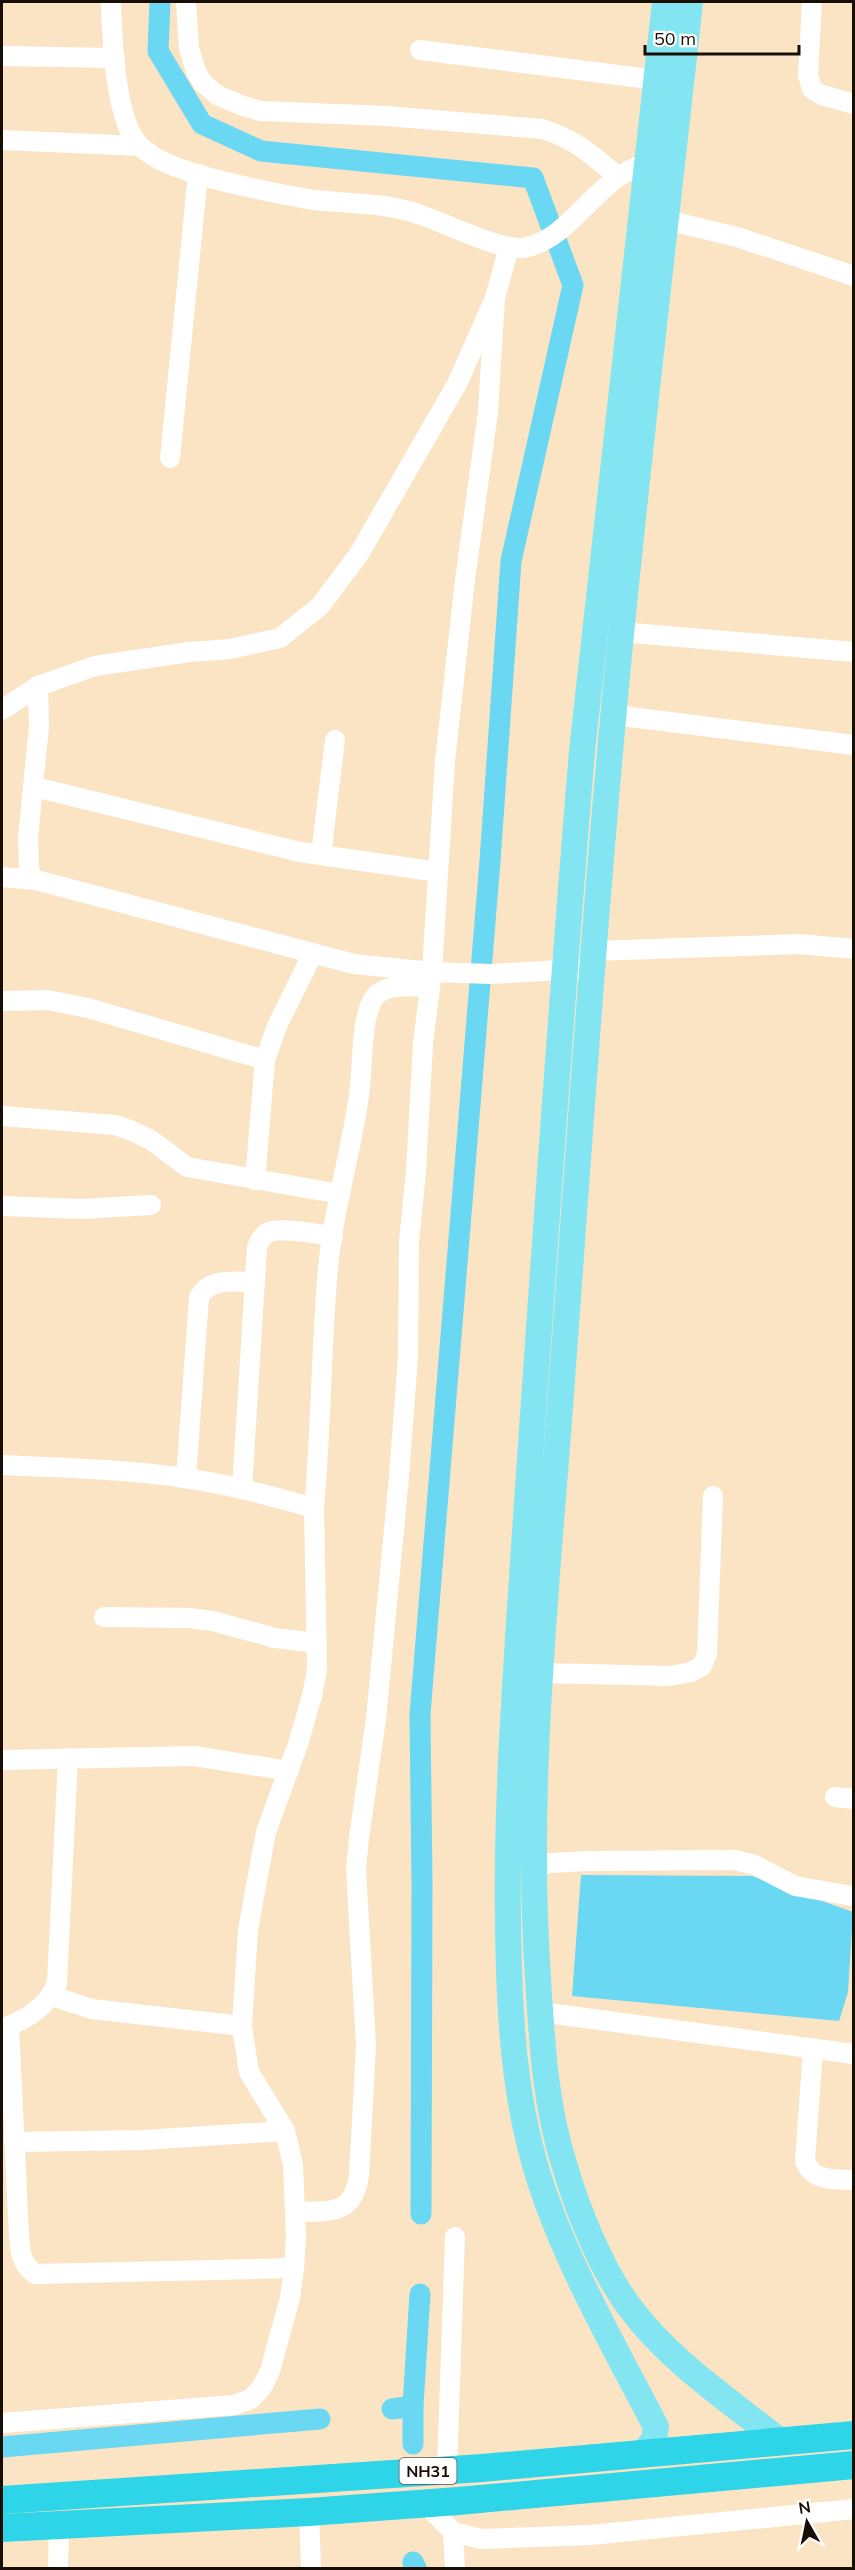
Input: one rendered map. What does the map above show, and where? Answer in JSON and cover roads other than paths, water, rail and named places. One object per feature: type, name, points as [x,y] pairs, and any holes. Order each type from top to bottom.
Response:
[{"type":"highway","name":"NH31","points":[[2,2500],[447,2470],[851,2433]]},
{"type":"highway","name":"NH31","points":[[2,2529],[426,2504],[854,2465]]},
{"type":"main road","points":[[665,2],[657,80],[660,161],[666,220],[609,631],[582,751],[583,963],[535,1802],[536,1940],[542,2053],[557,2141],[566,2173],[607,2269],[627,2304],[658,2341],[779,2440]]},
{"type":"main road","points":[[643,2453],[654,2440],[656,2427],[594,2306],[555,2221],[530,2150],[514,2053],[509,1983],[508,1797],[552,1123],[583,963],[614,715],[609,631],[660,161],[690,2]]},
{"type":"street","points":[[111,2],[115,58],[128,128],[140,146],[179,169],[265,192],[411,211],[509,247],[525,248],[543,243],[617,176],[660,161]]},
{"type":"street","points":[[186,2],[189,48],[196,70],[202,82],[217,95],[228,100],[261,111],[366,114],[542,129],[564,136],[585,148],[617,176]]},
{"type":"street","points":[[812,2],[808,75],[812,89],[822,95],[854,104]]},
{"type":"street","points":[[420,50],[657,80]]},
{"type":"street","points":[[2,56],[115,58]]},
{"type":"street","points":[[2,140],[140,146]]},
{"type":"street","points":[[170,458],[198,174]]},
{"type":"street","points":[[666,220],[737,237],[854,276]]},
{"type":"street","points":[[2,710],[38,686],[95,666],[189,652],[230,649],[280,638],[320,606],[359,554],[457,384],[495,298],[509,247]]},
{"type":"street","points":[[295,2212],[339,2209],[351,2202],[356,2192],[359,2176],[366,2045],[356,1869],[358,1838],[376,1719],[399,1489],[408,1356],[409,1242],[416,1171],[423,1043],[436,977],[438,872],[450,696],[488,412],[495,298]]},
{"type":"street","points":[[609,631],[854,652]]},
{"type":"street","points":[[36,880],[29,868],[28,838],[35,787],[39,726],[38,686]]},
{"type":"street","points":[[614,715],[854,745]]},
{"type":"street","points":[[321,855],[335,740]]},
{"type":"street","points":[[35,787],[321,855],[438,872]]},
{"type":"street","points":[[2,876],[36,880],[354,964],[436,977]]},
{"type":"street","points":[[2,2423],[234,2405],[251,2399],[262,2386],[270,2371],[290,2298],[294,2268],[293,2165],[285,2131],[249,2072],[242,2026],[248,1930],[266,1832],[289,1771],[312,1696],[317,1643],[314,1508],[319,1460],[327,1279],[359,1094],[368,1016],[373,999],[380,992],[392,987],[436,977],[491,974],[583,963],[799,944],[854,949]]},
{"type":"street","points":[[255,1180],[265,1060],[277,1026],[313,953]]},
{"type":"street","points":[[2,1001],[47,1000],[88,1008],[265,1060]]},
{"type":"street","points":[[2,1116],[115,1125],[151,1140],[187,1167],[340,1194]]},
{"type":"street","points":[[2,1206],[81,1209],[151,1205]]},
{"type":"street","points":[[242,1489],[257,1247],[261,1238],[269,1232],[285,1231],[333,1236]]},
{"type":"street","points":[[186,1478],[199,1298],[204,1288],[211,1284],[255,1282]]},
{"type":"street","points":[[2,1465],[124,1471],[186,1478],[242,1489],[314,1508]]},
{"type":"street","points":[[542,1673],[670,1676],[691,1672],[702,1666],[707,1654],[713,1496]]},
{"type":"street","points":[[104,1617],[213,1621],[275,1638],[317,1643]]},
{"type":"street","points":[[2,1760],[194,1756],[289,1771]]},
{"type":"street","points":[[68,1758],[57,1983],[52,1996],[39,2010],[21,2022],[5,2027],[10,2153],[21,2256],[25,2266],[35,2274],[294,2268]]},
{"type":"street","points":[[535,1864],[587,1861],[735,1860],[755,1865],[795,1886],[852,1896]]},
{"type":"street","points":[[52,1996],[92,2008],[242,2026]]},
{"type":"street","points":[[540,2012],[854,2054]]},
{"type":"street","points":[[813,2049],[805,2161],[809,2170],[819,2178],[854,2180]]},
{"type":"street","points":[[10,2153],[143,2140],[285,2131]]},
{"type":"street","points":[[447,2470],[455,2237]]},
{"type":"street","points":[[426,2504],[453,2532],[481,2538],[591,2535],[854,2509]]},
{"type":"street","points":[[309,2512],[311,2568]]},
{"type":"street","points":[[58,2568],[59,2524]]},
{"type":"street","points":[[453,2532],[455,2568]]},
{"type":"water","points":[[581,1875],[752,1876],[853,1912],[848,1992],[839,2021],[572,1996]]},
{"type":"waterway","points":[[160,2],[158,51],[202,124],[261,151],[533,178],[573,285],[511,561],[490,861],[420,1714],[421,2214]]},
{"type":"waterway","points":[[392,2409],[413,2406],[420,2294]]},
{"type":"waterway","points":[[413,2406],[413,2444]]},
{"type":"waterway","points":[[2,2447],[320,2419]]},
{"type":"waterway","points":[[413,2562],[416,2568]]}]
